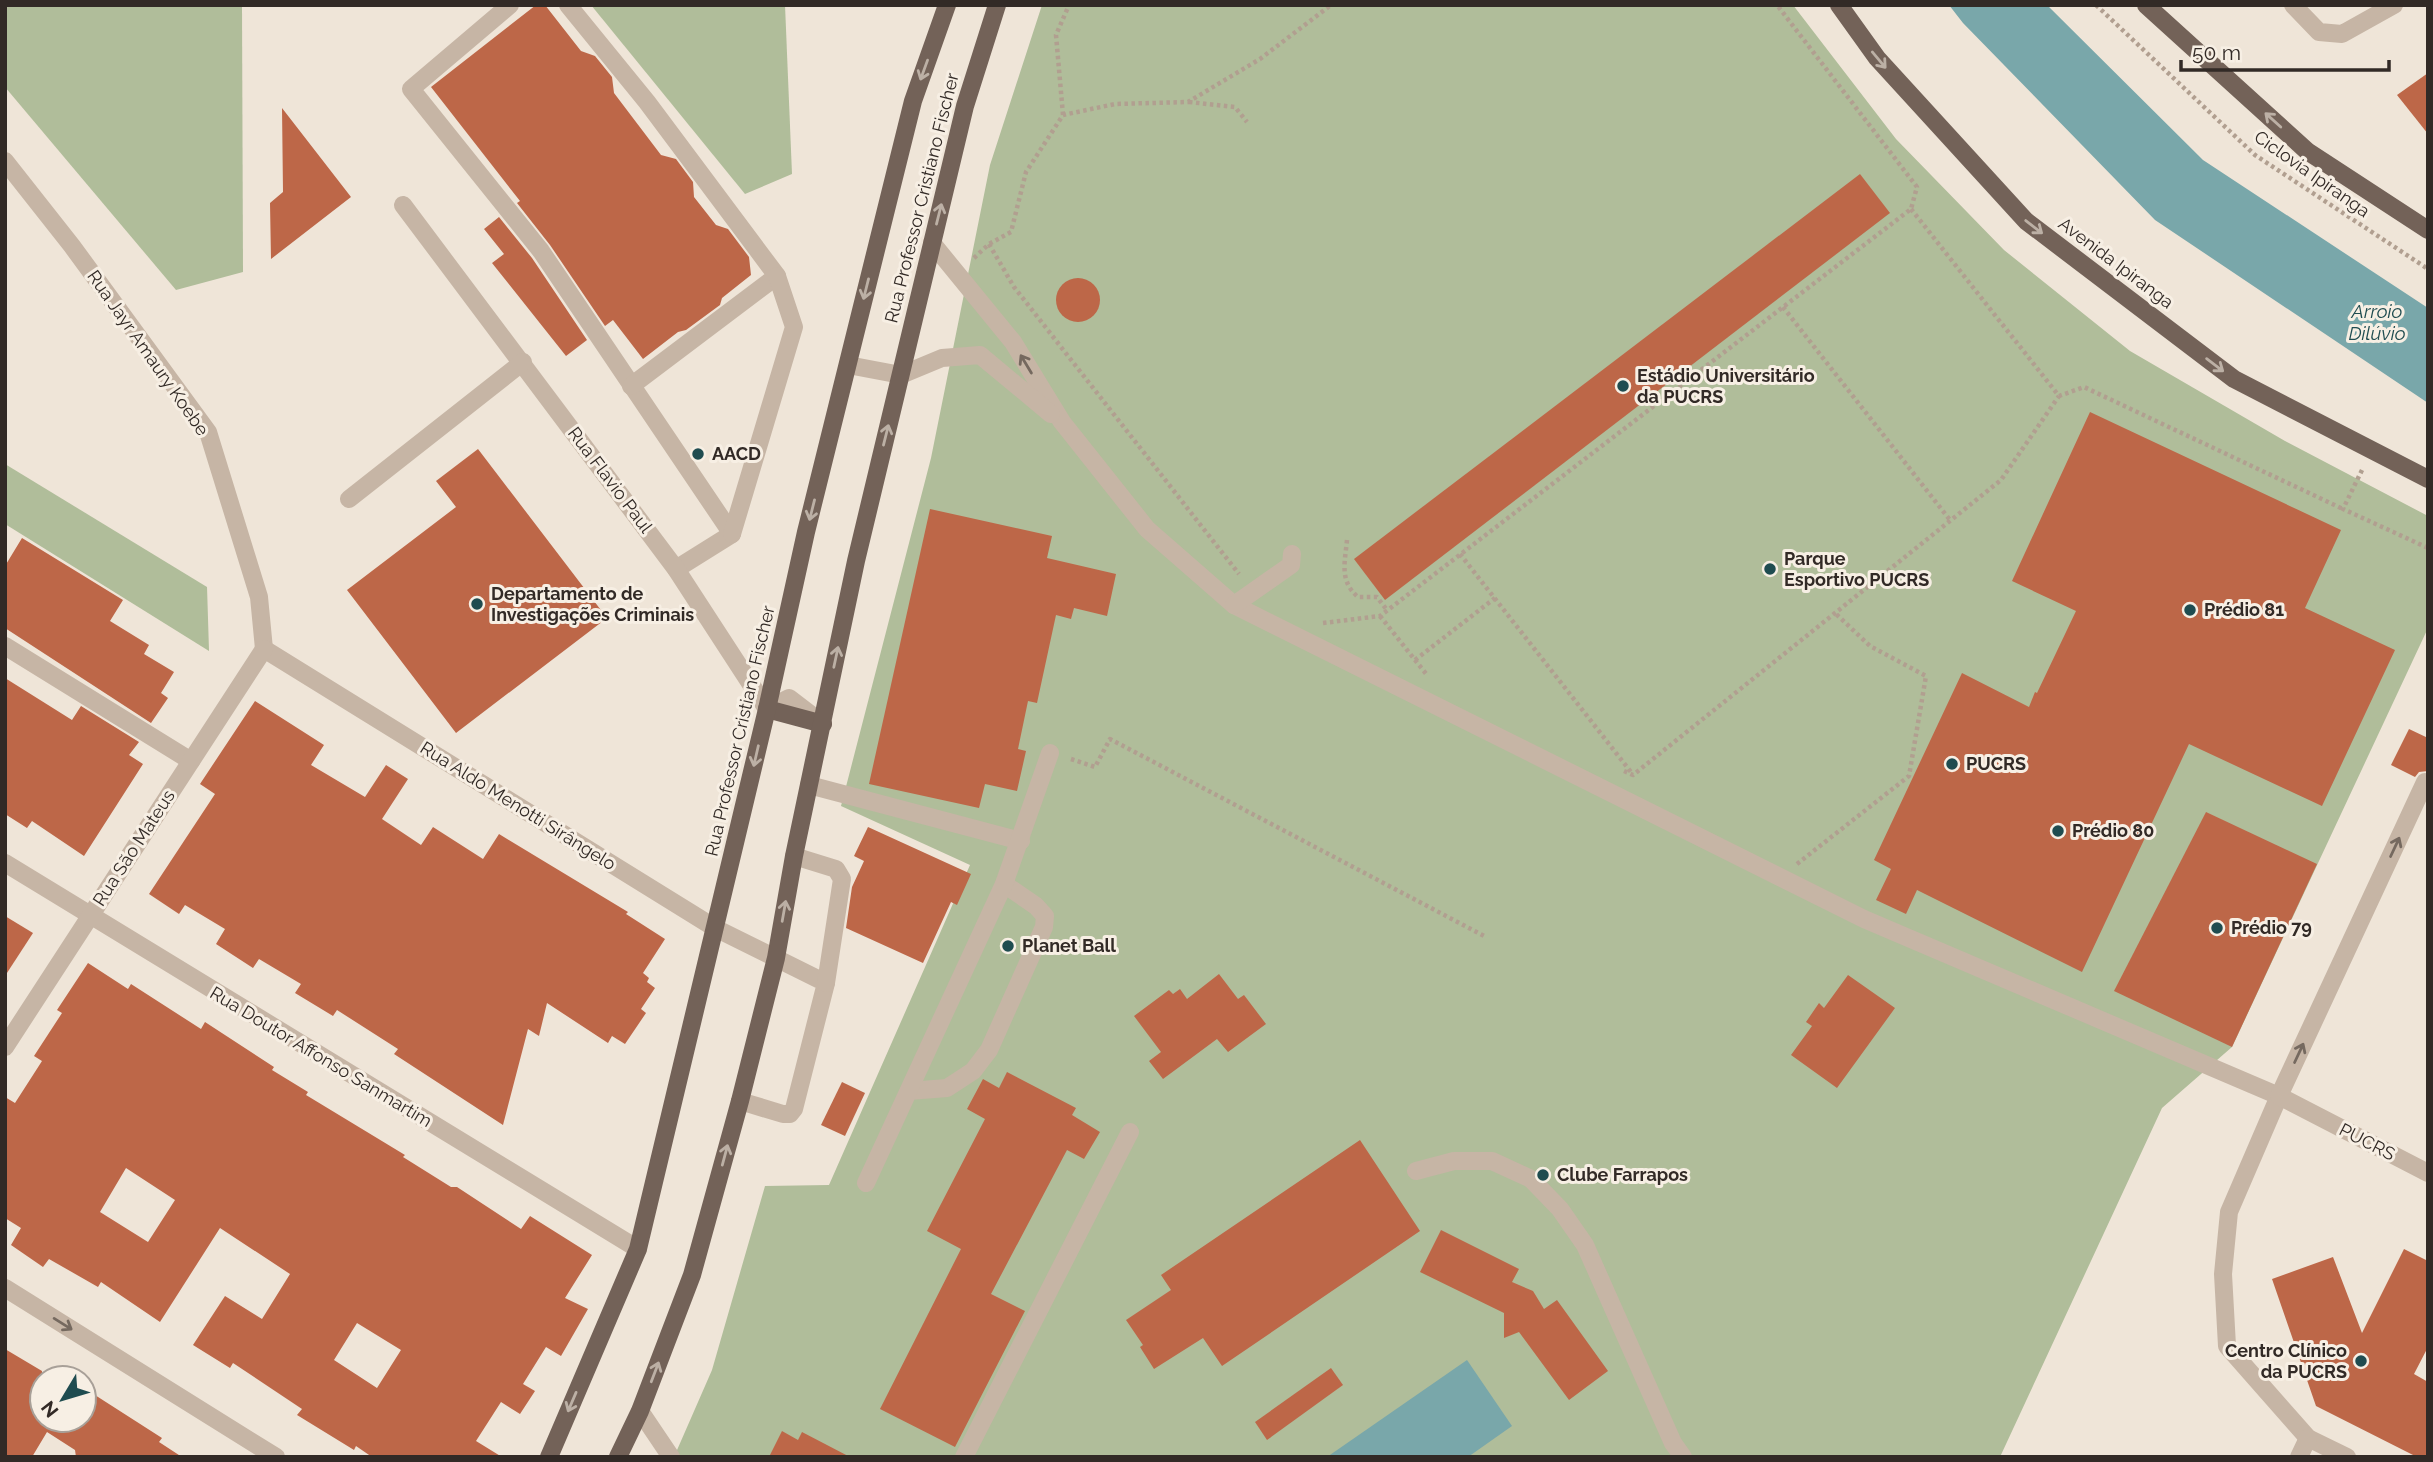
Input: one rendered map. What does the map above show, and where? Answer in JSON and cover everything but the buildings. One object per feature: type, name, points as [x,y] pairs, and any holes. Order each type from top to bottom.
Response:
[{"type":"main road","name":"Rua Professor Cristiano Fischer","points":[[549,1457],[638,1250],[767,709],[806,532],[913,101],[947,5]]},
{"type":"main road","name":"Rua Professor Cristiano Fischer","points":[[618,1457],[640,1411],[692,1275],[740,1101],[776,958],[794,856],[856,561],[965,106],[997,5]]},
{"type":"main road","name":"Avenida Ipiranga","points":[[1839,5],[1877,58],[2026,221],[2234,379],[2428,479]]},
{"type":"main road","points":[[2146,5],[2307,151],[2428,230]]},
{"type":"main road","points":[[767,709],[823,724]]},
{"type":"street","points":[[510,5],[411,89],[541,251],[732,534]]},
{"type":"street","points":[[568,5],[647,102],[777,276],[794,327],[732,534],[676,569]]},
{"type":"street","points":[[2293,5],[2319,32],[2342,34],[2394,5]]},
{"type":"street","name":"Rua Jayr Amaury Koebe","points":[[5,161],[72,246],[208,432],[259,597],[264,649]]},
{"type":"street","name":"Rua Flavio Paul","points":[[403,205],[676,569],[767,709]]},
{"type":"street","points":[[932,243],[1013,342],[1062,422]]},
{"type":"street","points":[[631,386],[777,276]]},
{"type":"street","points":[[848,365],[901,375],[942,358],[979,355],[1062,422]]},
{"type":"street","points":[[349,499],[523,362]]},
{"type":"street","name":"PUCRS","points":[[1062,422],[1147,529],[1234,605],[1864,919],[2279,1096],[2428,1173]]},
{"type":"street","points":[[1234,605],[1291,565],[1293,554]]},
{"type":"street","points":[[5,646],[191,761]]},
{"type":"street","name":"Rua São Mateus","points":[[5,1047],[264,649]]},
{"type":"street","name":"Rua Aldo Menotti Sirângelo","points":[[264,649],[715,928],[826,983]]},
{"type":"street","points":[[866,1183],[1004,884],[1050,753]]},
{"type":"street","points":[[2347,1457],[2308,1438],[2227,1346],[2223,1274],[2229,1212],[2279,1096],[2421,808],[2425,782]]},
{"type":"street","points":[[809,785],[1021,841]]},
{"type":"street","points":[[740,1101],[783,1114],[790,1114],[794,1109],[826,983],[842,879],[836,869],[794,856]]},
{"type":"street","name":"Rua Doutor Affonso Sanmartim","points":[[5,863],[638,1250]]},
{"type":"street","points":[[909,1091],[947,1088],[974,1071],[989,1050],[1044,927],[1045,916],[1036,906],[1004,884]]},
{"type":"street","points":[[964,1457],[1130,1132]]},
{"type":"street","points":[[1416,1171],[1454,1161],[1492,1161],[1531,1179],[1560,1209],[1585,1245],[1673,1443],[1683,1457]]},
{"type":"street","points":[[5,1288],[276,1457]]},
{"type":"street","points":[[640,1411],[671,1457]]},
{"type":"street","points":[[2300,1457],[2308,1438]]},
{"type":"path","points":[[957,274],[989,244],[1011,232],[1026,172],[1063,115],[1056,35],[1069,5]]},
{"type":"path","points":[[1188,102],[1260,59],[1331,5]]},
{"type":"path","points":[[1318,623],[1380,616],[1911,209],[1917,187],[1777,5]]},
{"type":"path","name":"Ciclovia Ipiranga","points":[[2096,5],[2255,155],[2428,269]]},
{"type":"path","points":[[1063,115],[1115,104],[1188,102],[1235,107],[1247,122]]},
{"type":"path","points":[[1911,209],[2059,396]]},
{"type":"path","points":[[989,244],[1014,287],[1253,592]]},
{"type":"path","points":[[1783,307],[1950,520]]},
{"type":"path","points":[[1633,775],[2001,480],[2059,396],[2084,387],[2428,548]]},
{"type":"path","points":[[2343,509],[2372,451]]},
{"type":"path","points":[[1347,540],[1344,574],[1349,590],[1358,597],[1377,597],[1387,610]]},
{"type":"path","points":[[1460,554],[1642,784]]},
{"type":"path","points":[[1415,660],[1495,598]]},
{"type":"path","points":[[1796,864],[1909,776],[1926,676],[1870,646],[1835,613]]},
{"type":"path","points":[[1380,616],[1430,679]]},
{"type":"path","points":[[1050,753],[1095,766],[1110,739],[1486,937]]},
{"type":"path","points":[[1620,770],[1633,775]]},
{"type":"green space","points":[[5,5],[242,5],[243,272],[176,290],[5,87]]},
{"type":"green space","points":[[591,5],[785,5],[792,174],[745,194]]},
{"type":"green space","points":[[1042,5],[1793,5],[1896,139],[2004,250],[2130,351],[2285,441],[2428,516],[2428,628],[2232,1047],[2162,1108],[2000,1457],[674,1457],[712,1370],[765,1186],[829,1185],[970,865],[841,806],[931,458],[990,165]]},
{"type":"green space","points":[[5,464],[207,587],[209,651],[5,524]]},
{"type":"water","name":"Arroio Dilúvio","points":[[1949,5],[2047,5],[2203,160],[2428,308],[2428,403],[2155,220],[1963,23]]},
{"type":"water","points":[[1467,1360],[1512,1426],[1468,1457],[1327,1457]]},
{"type":"place","name":"Estádio Universitário da PUCRS","points":[[1623,386]]},
{"type":"place","name":"AACD","points":[[698,454]]},
{"type":"place","name":"Parque Esportivo PUCRS","points":[[1770,569]]},
{"type":"place","name":"Departamento de Investigações Criminais","points":[[477,604]]},
{"type":"place","name":"Prédio 81","points":[[2190,610]]},
{"type":"place","name":"PUCRS","points":[[1952,764]]},
{"type":"place","name":"Prédio 80","points":[[2058,831]]},
{"type":"place","name":"Prédio 79","points":[[2217,928]]},
{"type":"place","name":"Planet Ball","points":[[1008,946]]},
{"type":"place","name":"Clube Farrapos","points":[[1543,1175]]},
{"type":"place","name":"Centro Clínico da PUCRS","points":[[2361,1361]]}]
